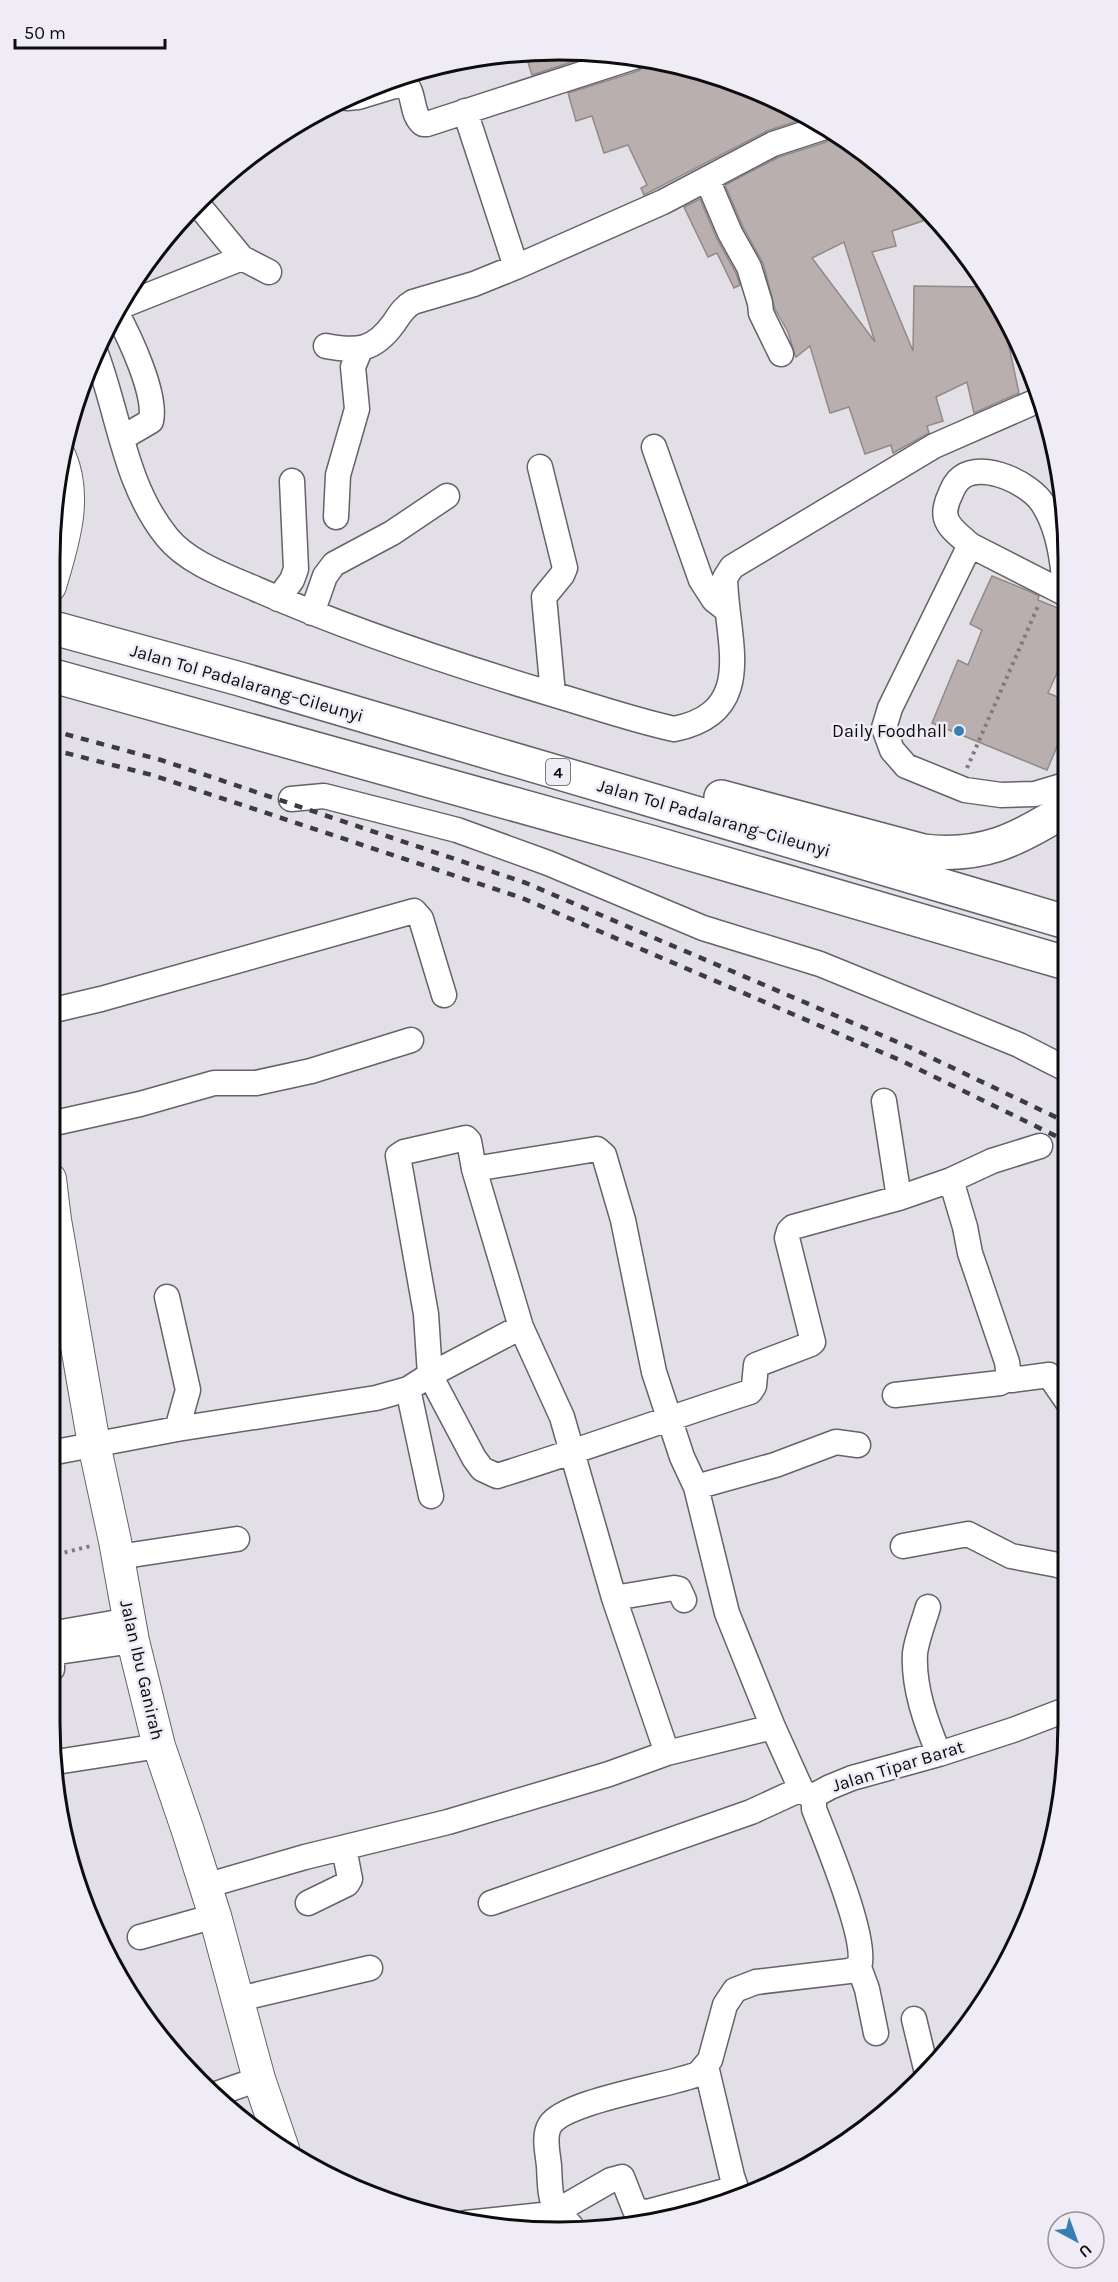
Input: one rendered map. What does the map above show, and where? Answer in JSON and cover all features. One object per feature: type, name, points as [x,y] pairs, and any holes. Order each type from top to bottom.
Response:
[{"type":"highway","name":"Jalan Tol Padalarang–Cileunyi","points":[[60,630],[240,679],[1058,920]]},
{"type":"highway","points":[[60,678],[650,842],[1058,961]]},
{"type":"highway","points":[[595,783],[665,782],[923,851],[947,854],[993,848],[1027,834],[1058,814]]},
{"type":"main road","points":[[60,552],[69,490],[67,479]]},
{"type":"main road","name":"Jalan Ibu Ganirah","points":[[60,1296],[94,1444],[131,1631],[159,1746],[215,1916],[259,2079],[278,2135]]},
{"type":"street","points":[[405,84],[410,91],[417,118],[423,124],[615,63]]},
{"type":"street","points":[[465,111],[516,267]]},
{"type":"street","points":[[336,517],[338,475],[357,409],[352,366],[360,350],[386,333],[405,306],[474,284],[516,267],[663,202],[772,144],[814,131]]},
{"type":"street","points":[[707,179],[730,233],[749,267],[761,313],[781,354]]},
{"type":"street","points":[[202,210],[242,258],[269,272]]},
{"type":"street","points":[[131,302],[242,258]]},
{"type":"street","points":[[121,321],[130,338],[153,412],[151,421],[140,430],[122,438]]},
{"type":"street","points":[[326,346],[360,350]]},
{"type":"street","points":[[100,363],[107,381],[133,478],[149,510],[168,538],[195,560],[312,613],[498,678],[674,729],[693,726],[714,712],[724,701],[731,686],[732,658],[725,578],[732,567],[934,446],[1033,403]]},
{"type":"street","points":[[654,447],[701,580],[714,600],[727,610]]},
{"type":"street","points":[[540,467],[565,568],[544,597],[553,694]]},
{"type":"street","points":[[1058,574],[1054,532],[1042,502],[1033,491],[996,473],[977,471],[964,475],[954,484],[947,501],[946,517],[951,527],[970,545],[1058,585]]},
{"type":"street","points":[[278,599],[292,580],[296,569],[292,481]]},
{"type":"street","points":[[312,613],[326,576],[334,564],[392,533],[447,496]]},
{"type":"street","points":[[970,545],[890,708],[884,728],[892,750],[906,766],[958,788],[1001,795],[1035,794],[1058,787]]},
{"type":"street","points":[[291,799],[324,796],[458,830],[548,863],[703,928],[831,968],[1019,1045],[1058,1065]]},
{"type":"street","points":[[60,1009],[414,911],[421,920],[444,995]]},
{"type":"street","points":[[60,1122],[140,1104],[214,1083],[256,1083],[312,1071],[411,1040]]},
{"type":"street","points":[[884,1101],[899,1198]]},
{"type":"street","points":[[667,1753],[614,1598],[571,1454],[562,1417],[521,1327],[474,1169],[469,1140],[466,1138],[404,1152],[398,1156],[426,1314],[430,1375],[474,1458],[482,1469],[490,1475],[497,1476],[571,1454],[668,1418],[750,1392],[754,1386],[756,1365],[812,1343],[787,1238],[789,1231],[798,1225],[899,1198],[951,1180],[992,1161],[1040,1146]]},
{"type":"street","points":[[474,1169],[597,1149],[604,1155],[623,1220],[654,1371],[668,1418],[696,1487],[727,1613],[773,1727],[808,1795],[751,1812],[491,1903]]},
{"type":"street","points":[[951,1180],[970,1253],[1007,1362],[1009,1378]]},
{"type":"street","points":[[167,1297],[188,1390],[177,1429]]},
{"type":"street","points":[[60,1451],[177,1429],[376,1398],[408,1389],[521,1327]]},
{"type":"street","points":[[895,1395],[1000,1383],[1009,1378],[1012,1380],[1049,1375],[1058,1388]]},
{"type":"street","points":[[408,1389],[431,1496]]},
{"type":"street","points":[[696,1487],[775,1466],[836,1442],[858,1445]]},
{"type":"street","points":[[903,1545],[968,1534],[1011,1556],[1058,1565]]},
{"type":"street","points":[[116,1549],[237,1539]]},
{"type":"street","points":[[614,1598],[674,1588],[684,1600]]},
{"type":"street","points":[[928,1607],[915,1651],[915,1664],[925,1721],[939,1754]]},
{"type":"street","points":[[60,1634],[131,1631]]},
{"type":"street","points":[[60,1651],[131,1631]]},
{"type":"street","name":"Jalan Tipar Barat","points":[[876,2033],[867,1989],[859,1967],[861,1956],[857,1930],[808,1795],[852,1778],[939,1754],[1058,1712]]},
{"type":"street","points":[[205,1886],[448,1822],[609,1774],[667,1753],[773,1727]]},
{"type":"street","points":[[61,1761],[159,1746]]},
{"type":"street","points":[[308,1903],[351,1880],[344,1848]]},
{"type":"street","points":[[140,1937],[215,1916]]},
{"type":"street","points":[[564,2219],[553,2204],[548,2164],[547,2132],[552,2122],[580,2107],[698,2074],[706,2066],[713,2053],[725,2005],[735,1990],[756,1982],[849,1971],[859,1967]]},
{"type":"street","points":[[239,1999],[370,1968]]},
{"type":"street","points":[[914,2019],[924,2062]]},
{"type":"street","points":[[706,2066],[737,2189]]},
{"type":"street","points":[[223,2092],[259,2079]]},
{"type":"street","points":[[504,2219],[542,2215],[564,2219],[611,2180],[622,2177],[635,2210],[647,2212],[724,2194]]},
{"type":"path","points":[[958,788],[1058,587]]},
{"type":"path","points":[[60,1555],[116,1549]]},
{"type":"building","points":[[528,61],[576,61],[532,75]]},
{"type":"building","points":[[643,68],[719,86],[780,111],[797,121],[767,131],[644,195],[641,188],[647,185],[628,145],[604,153],[592,116],[576,121],[568,93]]},
{"type":"building","points":[[829,140],[863,163],[912,206],[923,221],[892,231],[896,246],[872,252],[913,351],[914,286],[977,287],[1008,339],[1019,393],[974,413],[967,382],[936,397],[943,421],[927,426],[929,433],[893,453],[891,445],[865,454],[849,407],[830,413],[810,346],[796,357],[788,332],[775,309],[763,263],[743,227],[725,185],[779,157]],"holes":[[[844,242],[875,342],[812,258]]]},
{"type":"building","points":[[700,199],[717,239],[736,273],[740,285],[734,288],[717,253],[708,257],[684,207]]},
{"type":"building","points":[[992,576],[1029,591],[1039,596],[1038,600],[1058,608],[1058,671],[1048,693],[1058,697],[1058,744],[1047,770],[932,723],[958,660],[968,665],[982,630],[970,624]]},
{"type":"railway","points":[[60,733],[161,760],[526,883],[909,1047],[1058,1118]]},
{"type":"railway","points":[[60,752],[152,775],[522,898],[902,1061],[1058,1137]]},
{"type":"place","name":"Daily Foodhall","points":[[959,731]]}]
